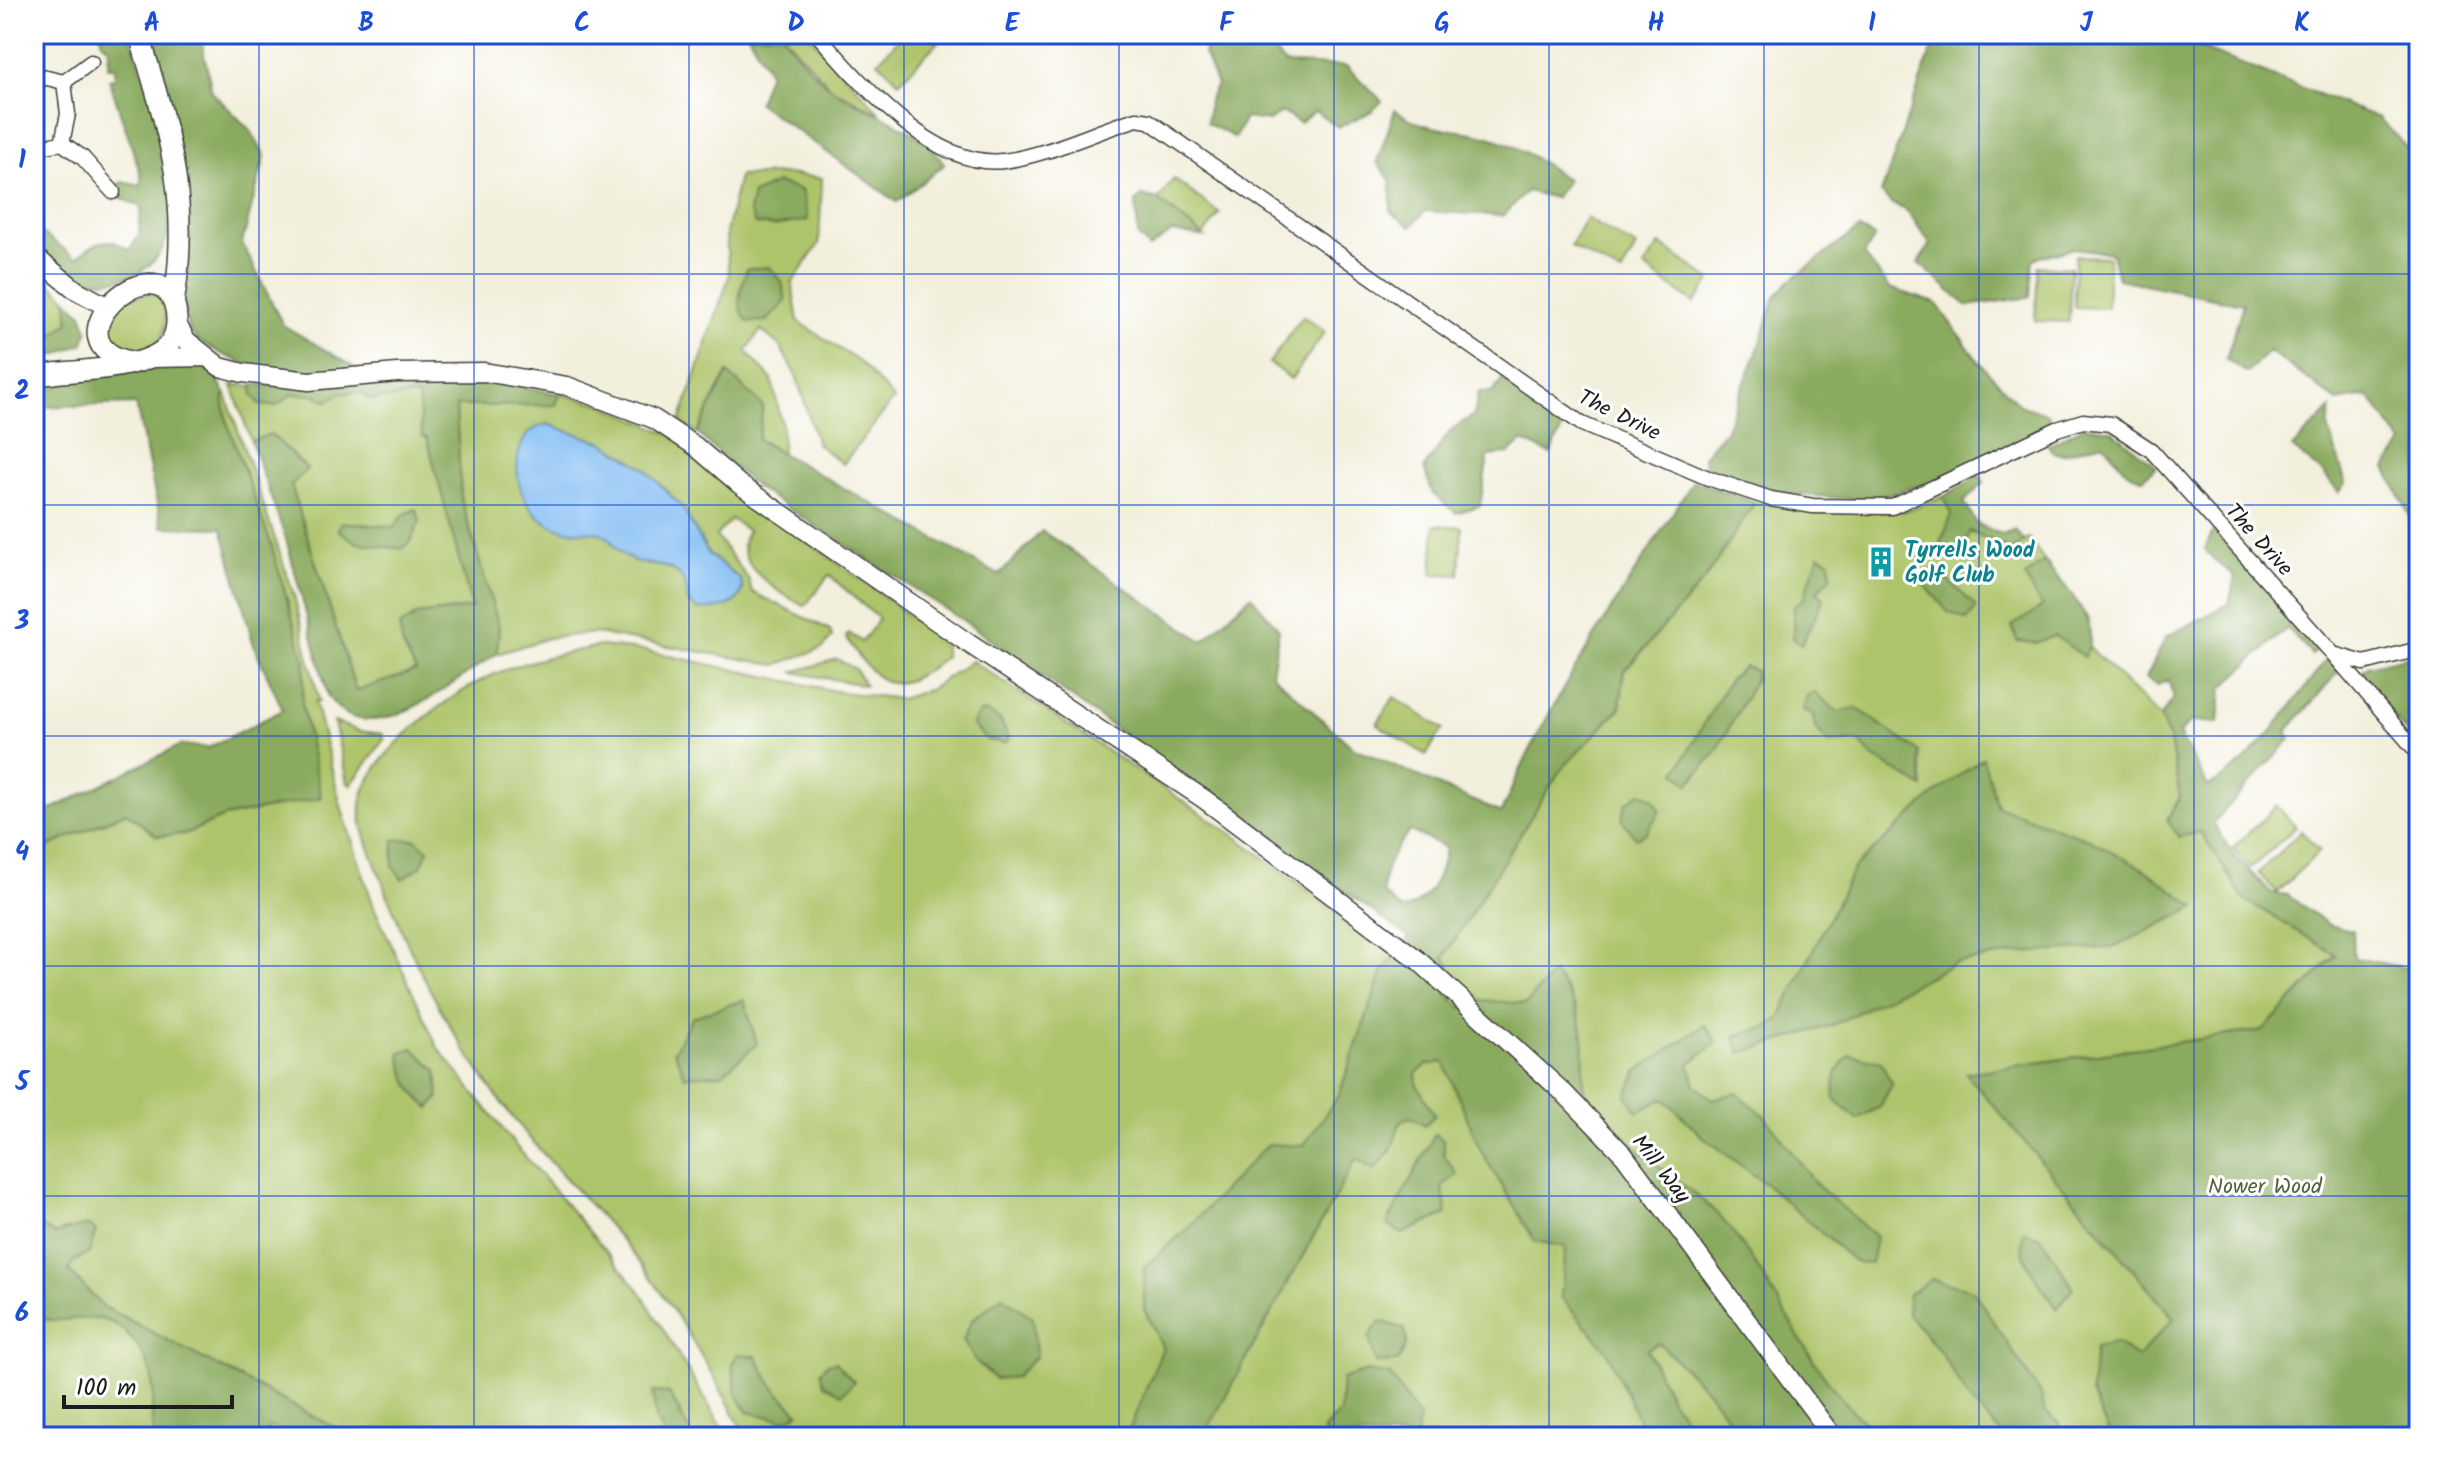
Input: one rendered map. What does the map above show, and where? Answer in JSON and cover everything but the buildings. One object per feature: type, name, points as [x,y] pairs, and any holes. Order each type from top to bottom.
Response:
[{"type":"highway","points":[[42,374],[142,360],[164,351],[173,339],[177,324],[174,301],[181,199],[176,166],[139,34]]},
{"type":"highway","points":[[142,360],[110,355],[101,343],[98,333],[106,306],[130,288],[144,285],[157,277],[177,245]]},
{"type":"highway","points":[[144,285],[167,291],[174,301]]},
{"type":"highway","points":[[42,374],[92,353],[101,343]]},
{"type":"main road","points":[[34,256],[76,290],[106,306]]},
{"type":"main road","points":[[177,324],[186,340],[207,357]]},
{"type":"main road","points":[[142,360],[207,357]]},
{"type":"main road","name":"Mill Way","points":[[207,357],[220,367],[243,373],[309,381],[450,370],[530,378],[604,397],[654,419],[695,446],[739,484],[968,643],[1204,799],[1418,960],[1565,1094],[1624,1155],[1833,1437]]},
{"type":"street","name":"The Drive","points":[[817,34],[900,120],[940,144],[973,157],[999,161],[1021,158],[1123,123],[1149,121],[1582,424],[1708,478],[1771,499],[1813,506],[1892,507],[2057,429],[2083,421],[2111,424],[2151,450],[2333,654]]},
{"type":"street","points":[[34,75],[64,82],[91,62]]},
{"type":"street","points":[[62,143],[68,114],[64,82]]},
{"type":"street","points":[[34,148],[62,143],[83,158],[113,192]]},
{"type":"street","points":[[2333,654],[2364,663],[2419,649]]},
{"type":"street","points":[[2333,654],[2419,754]]},
{"type":"green space","points":[[100,34],[130,34],[160,130],[168,168],[171,205],[167,237],[153,262],[127,277],[99,281],[87,280],[66,271],[34,247],[34,227],[76,258],[101,242],[114,242],[129,250],[139,236],[141,207],[115,195],[116,185],[123,182],[141,186],[141,175],[109,79],[115,78],[115,67],[108,67],[109,48],[102,42]]},
{"type":"green space","points":[[145,34],[200,34],[212,92],[251,131],[265,156],[242,243],[283,325],[359,370],[283,370],[246,364],[199,341],[190,332],[184,295],[189,226],[187,189],[172,122]]},
{"type":"green space","points":[[748,34],[782,34],[826,84],[925,142],[944,165],[897,202],[758,103],[769,72]]},
{"type":"green space","points":[[782,34],[808,34],[880,113],[832,89]]},
{"type":"green space","points":[[904,34],[931,34],[939,41],[899,82],[878,61]]},
{"type":"green space","points":[[1213,34],[1258,34],[1285,64],[1346,66],[1382,101],[1371,112],[1338,127],[1315,111],[1300,123],[1281,112],[1269,121],[1245,118],[1235,138],[1207,123],[1209,100],[1217,85],[1204,53]]},
{"type":"green space","points":[[1937,34],[2165,34],[2379,118],[2419,161],[2419,534],[2386,468],[2403,443],[2368,396],[2337,401],[2269,351],[2247,373],[2226,359],[2243,304],[2118,279],[2112,253],[2073,248],[2033,259],[2030,297],[1967,306],[1919,263],[1930,243],[1906,210],[1892,204],[1881,193]]},
{"type":"green space","points":[[1395,110],[1418,123],[1507,143],[1568,180],[1555,198],[1527,191],[1503,216],[1425,211],[1411,227],[1391,212],[1391,181],[1377,162]]},
{"type":"green space","points":[[785,174],[822,178],[819,244],[792,283],[798,321],[862,364],[894,399],[843,464],[817,444],[797,378],[780,346],[761,330],[746,351],[772,380],[782,425],[782,453],[758,439],[727,373],[697,433],[680,422],[729,277],[726,233],[739,176]]},
{"type":"green space","points":[[1174,179],[1220,214],[1203,235],[1158,200]]},
{"type":"green space","points":[[777,183],[801,190],[808,220],[775,226],[755,224],[749,211],[753,194]]},
{"type":"green space","points":[[1142,196],[1158,200],[1205,237],[1172,232],[1149,248],[1138,236],[1136,201]]},
{"type":"green space","points":[[1586,218],[1636,247],[1621,274],[1571,246]]},
{"type":"green space","points":[[1859,229],[1875,237],[1864,255],[1890,288],[1936,303],[1979,362],[2019,405],[2048,414],[2052,425],[1937,481],[1867,500],[1780,493],[1706,467],[1703,456],[1725,431],[1761,342],[1774,299],[1788,282]]},
{"type":"green space","points":[[1660,244],[1711,280],[1694,303],[1644,267]]},
{"type":"green space","points":[[2075,256],[2109,257],[2107,308],[2074,307]]},
{"type":"green space","points":[[2038,266],[2071,268],[2069,322],[2035,321]]},
{"type":"green space","points":[[769,267],[782,282],[786,301],[767,321],[748,322],[740,303],[747,269]]},
{"type":"green space","points":[[34,268],[67,299],[69,322],[50,338],[34,341]]},
{"type":"green space","points":[[143,294],[156,294],[165,299],[162,337],[149,348],[139,350],[111,344],[110,318],[124,301]]},
{"type":"green space","points":[[67,299],[82,314],[88,330],[83,344],[34,363],[34,341],[50,338],[69,322]]},
{"type":"green space","points":[[1303,316],[1325,332],[1291,379],[1269,363]]},
{"type":"green space","points":[[184,363],[211,367],[226,395],[223,398],[227,422],[272,547],[305,662],[302,704],[321,798],[224,817],[185,834],[157,836],[126,812],[34,853],[34,818],[181,745],[208,748],[283,710],[254,646],[222,528],[162,527],[136,404],[34,407],[34,386]]},
{"type":"green space","points":[[728,373],[763,406],[758,440],[999,575],[1042,531],[1203,641],[1251,596],[1279,629],[1272,674],[1352,747],[1501,813],[1566,684],[1693,481],[1755,502],[1705,579],[1624,672],[1620,708],[1559,772],[1444,957],[1458,981],[1446,994],[1462,1008],[1482,1000],[1526,1004],[1553,973],[1573,1002],[1582,1028],[1584,1091],[1629,1141],[1719,1216],[1741,1243],[1833,1388],[1856,1414],[1883,1437],[1742,1437],[1706,1389],[1659,1343],[1647,1349],[1672,1401],[1698,1437],[1646,1437],[1607,1351],[1561,1297],[1566,1247],[1535,1241],[1480,1149],[1444,1062],[1427,1065],[1416,1074],[1417,1085],[1435,1115],[1425,1125],[1411,1117],[1401,1120],[1391,1150],[1374,1170],[1356,1159],[1203,1437],[1126,1437],[1163,1348],[1144,1309],[1144,1267],[1186,1230],[1268,1144],[1303,1146],[1339,1095],[1382,973],[1409,937],[964,621],[757,488],[697,433]],"holes":[[[1410,831],[1445,847],[1433,886],[1420,901],[1402,910],[1383,893],[1390,859]]]},
{"type":"green space","points":[[417,379],[427,438],[472,608],[417,615],[403,646],[416,671],[356,691],[291,485],[306,469],[271,435],[251,441],[232,385],[294,387]]},
{"type":"green space","points":[[417,379],[483,379],[560,394],[556,405],[456,406],[461,499],[499,627],[497,654],[412,708],[388,717],[365,720],[345,714],[328,696],[287,542],[251,441],[271,434],[307,469],[291,485],[356,691],[416,671],[403,646],[399,627],[417,615],[472,608],[427,438],[422,436],[418,396],[369,400],[364,393],[341,393],[327,401],[315,395],[292,394],[276,406],[260,405],[252,394],[253,384],[294,387]]},
{"type":"green space","points":[[1502,379],[1565,422],[1551,454],[1523,441],[1508,454],[1488,456],[1480,506],[1456,513],[1433,494],[1424,468],[1451,430],[1474,415],[1479,392],[1493,392]]},
{"type":"green space","points":[[560,394],[601,404],[670,434],[741,495],[872,587],[945,645],[945,657],[928,670],[900,682],[889,682],[879,677],[868,668],[846,637],[849,633],[862,642],[879,619],[829,575],[805,606],[771,586],[745,554],[743,543],[748,531],[731,519],[716,536],[749,580],[752,592],[830,630],[832,637],[823,648],[776,665],[594,633],[548,638],[497,654],[499,627],[461,499],[456,406],[555,405]],"holes":[[[547,424],[604,443],[644,468],[683,508],[709,554],[741,580],[743,589],[688,602],[685,586],[673,570],[633,560],[604,535],[562,529],[533,511],[521,488],[519,475],[519,461],[527,434]]]},
{"type":"green space","points":[[226,395],[294,595],[319,701],[315,702],[342,810],[374,907],[438,1048],[517,1147],[640,1291],[728,1437],[353,1437],[102,1306],[69,1271],[73,1262],[67,1229],[54,1234],[34,1223],[34,853],[127,812],[157,836],[185,834],[224,817],[321,797],[302,704],[304,662],[272,547],[227,422],[223,398]]},
{"type":"green space","points":[[2331,408],[2328,427],[2346,483],[2339,493],[2323,473],[2292,448]]},
{"type":"green space","points":[[2084,426],[2111,430],[2156,466],[2143,479],[2127,472],[2103,443],[2062,454],[2052,452],[2048,445]]},
{"type":"green space","points":[[1979,475],[1984,482],[1964,502],[1977,524],[2003,535],[2015,530],[2024,541],[2012,551],[1970,531],[1964,550],[1954,555],[1941,543],[1952,514],[1943,497]]},
{"type":"green space","points":[[1943,497],[1959,527],[2012,551],[2028,538],[2089,620],[2090,648],[2160,717],[2170,740],[2180,798],[2244,899],[2336,954],[2263,1030],[1968,1074],[2174,1319],[2138,1358],[2115,1343],[2091,1393],[2111,1437],[1203,1437],[1446,994],[1458,981],[1444,958],[1559,771],[1620,709],[1624,672],[1705,579],[1755,502],[1801,510],[1905,511]]},
{"type":"green space","points":[[416,509],[420,521],[411,541],[402,549],[357,543],[338,530],[342,522],[394,527],[403,515]]},
{"type":"green space","points":[[1435,525],[1462,527],[1459,575],[1432,574]]},
{"type":"green space","name":"Nower Wood","points":[[2213,531],[2219,532],[2319,646],[2312,655],[2287,628],[2222,688],[2219,723],[2191,721],[2179,734],[2208,786],[2225,776],[2257,747],[2327,659],[2339,671],[2287,731],[2291,739],[2213,823],[2234,856],[2272,893],[2287,895],[2329,925],[2353,930],[2354,958],[2419,970],[2419,1437],[2111,1437],[2091,1393],[2095,1347],[2115,1343],[2138,1357],[2174,1318],[1966,1073],[2263,1030],[2336,955],[2244,899],[2201,832],[2179,837],[2167,820],[2180,797],[2170,740],[2160,717],[2174,698],[2168,680],[2157,685],[2146,678],[2166,637],[2229,604],[2235,577],[2205,549]]},
{"type":"green space","points":[[1819,555],[1830,561],[1831,577],[1817,591],[1824,598],[1801,645],[1793,638],[1794,606],[1803,599]]},
{"type":"green space","points":[[2044,561],[2080,606],[2086,619],[2090,631],[2084,657],[2055,636],[2035,643],[2017,641],[2012,626],[2042,607],[2025,577]]},
{"type":"green space","points":[[1936,570],[1977,607],[1967,620],[1948,612],[1925,585]]},
{"type":"green space","points":[[600,646],[641,650],[840,692],[901,699],[930,689],[972,661],[1234,835],[1395,955],[1382,973],[1339,1095],[1303,1147],[1186,1230],[1145,1267],[1144,1309],[1163,1348],[1126,1437],[746,1437],[698,1350],[643,1267],[527,1135],[462,1046],[426,982],[395,915],[366,840],[361,819],[362,799],[369,781],[397,743],[457,694],[508,669]]},
{"type":"green space","points":[[2419,654],[2419,747],[2358,675],[2368,666]]},
{"type":"green space","points":[[837,659],[855,669],[865,685],[793,672]]},
{"type":"green space","points":[[1744,667],[1756,671],[1754,682],[1716,752],[1689,784],[1676,772],[1730,679]]},
{"type":"green space","points":[[1814,692],[1838,712],[1857,708],[1919,752],[1923,787],[1873,757],[1858,740],[1829,743],[1815,728],[1813,714],[1803,710],[1807,696]]},
{"type":"green space","points":[[1394,697],[1443,729],[1426,755],[1377,724]]},
{"type":"green space","points":[[987,712],[1000,720],[1009,737],[1006,743],[987,740],[972,725],[979,713]]},
{"type":"green space","points":[[334,722],[359,731],[383,734],[384,739],[351,785],[347,782]]},
{"type":"green space","points":[[1983,758],[1997,806],[2091,840],[2145,870],[2196,907],[2115,947],[2020,953],[1955,963],[1833,1025],[1740,1053],[1735,1036],[1767,1027],[1779,1019],[1854,868],[1937,792]]},
{"type":"green space","points":[[1641,792],[1654,799],[1660,811],[1646,833],[1636,838],[1622,820],[1626,803]]},
{"type":"green space","points":[[2277,806],[2296,827],[2251,868],[2232,848]]},
{"type":"green space","points":[[2301,831],[2320,851],[2277,892],[2258,873]]},
{"type":"green space","points":[[415,839],[428,850],[421,866],[402,879],[393,867],[394,840]]},
{"type":"green space","points":[[744,1000],[757,1044],[722,1074],[685,1076],[674,1051],[692,1017]]},
{"type":"green space","points":[[1705,1025],[1717,1042],[1689,1064],[1695,1085],[1712,1099],[1737,1093],[1763,1114],[1817,1185],[1876,1237],[1871,1264],[1856,1263],[1767,1185],[1702,1136],[1664,1098],[1638,1112],[1627,1096],[1637,1071]]},
{"type":"green space","points":[[413,1048],[437,1071],[439,1097],[430,1108],[413,1091],[404,1070],[400,1053]]},
{"type":"green space","points":[[1851,1055],[1881,1062],[1892,1084],[1880,1107],[1857,1119],[1835,1099],[1836,1074]]},
{"type":"green space","points":[[1435,1134],[1444,1141],[1444,1155],[1457,1174],[1442,1187],[1447,1214],[1402,1234],[1387,1224]]},
{"type":"green space","points":[[34,1223],[54,1234],[86,1225],[96,1230],[89,1253],[73,1262],[69,1271],[102,1306],[353,1437],[286,1437],[285,1433],[270,1428],[262,1437],[155,1437],[152,1377],[144,1355],[130,1336],[101,1319],[50,1320],[34,1315]]},
{"type":"green space","points":[[2024,1231],[2042,1238],[2073,1287],[2057,1309],[2027,1262],[2023,1252]]},
{"type":"green space","points":[[1931,1279],[1973,1290],[2042,1396],[2044,1411],[2059,1423],[2057,1437],[2005,1437],[1971,1402],[1941,1353],[1907,1313],[1909,1294]]},
{"type":"green space","points":[[1002,1296],[1033,1318],[1036,1356],[1016,1377],[995,1379],[974,1359],[963,1340],[972,1320]]},
{"type":"green space","points":[[34,1315],[50,1320],[101,1319],[130,1336],[144,1355],[152,1377],[155,1437],[34,1437]]},
{"type":"green space","points":[[1380,1321],[1405,1329],[1407,1343],[1398,1362],[1376,1363],[1369,1337]]},
{"type":"green space","points":[[738,1354],[756,1356],[773,1387],[799,1413],[785,1420],[747,1412],[737,1394],[732,1363]]},
{"type":"green space","points":[[836,1362],[854,1382],[842,1394],[824,1384],[820,1372],[827,1364]]},
{"type":"green space","points":[[1367,1371],[1390,1375],[1419,1418],[1417,1437],[1329,1437],[1323,1430],[1340,1412],[1342,1379]]},
{"type":"green space","points":[[653,1392],[669,1393],[693,1437],[667,1437],[656,1419]]},
{"type":"water","points":[[547,424],[604,443],[644,468],[683,508],[708,554],[741,580],[740,596],[729,605],[697,609],[688,602],[685,586],[673,570],[633,560],[622,554],[604,535],[563,530],[538,515],[524,497],[517,464],[525,437],[532,430]]},
{"type":"place","name":"Tyrrells Wood Golf Club","points":[[1881,562]]}]
